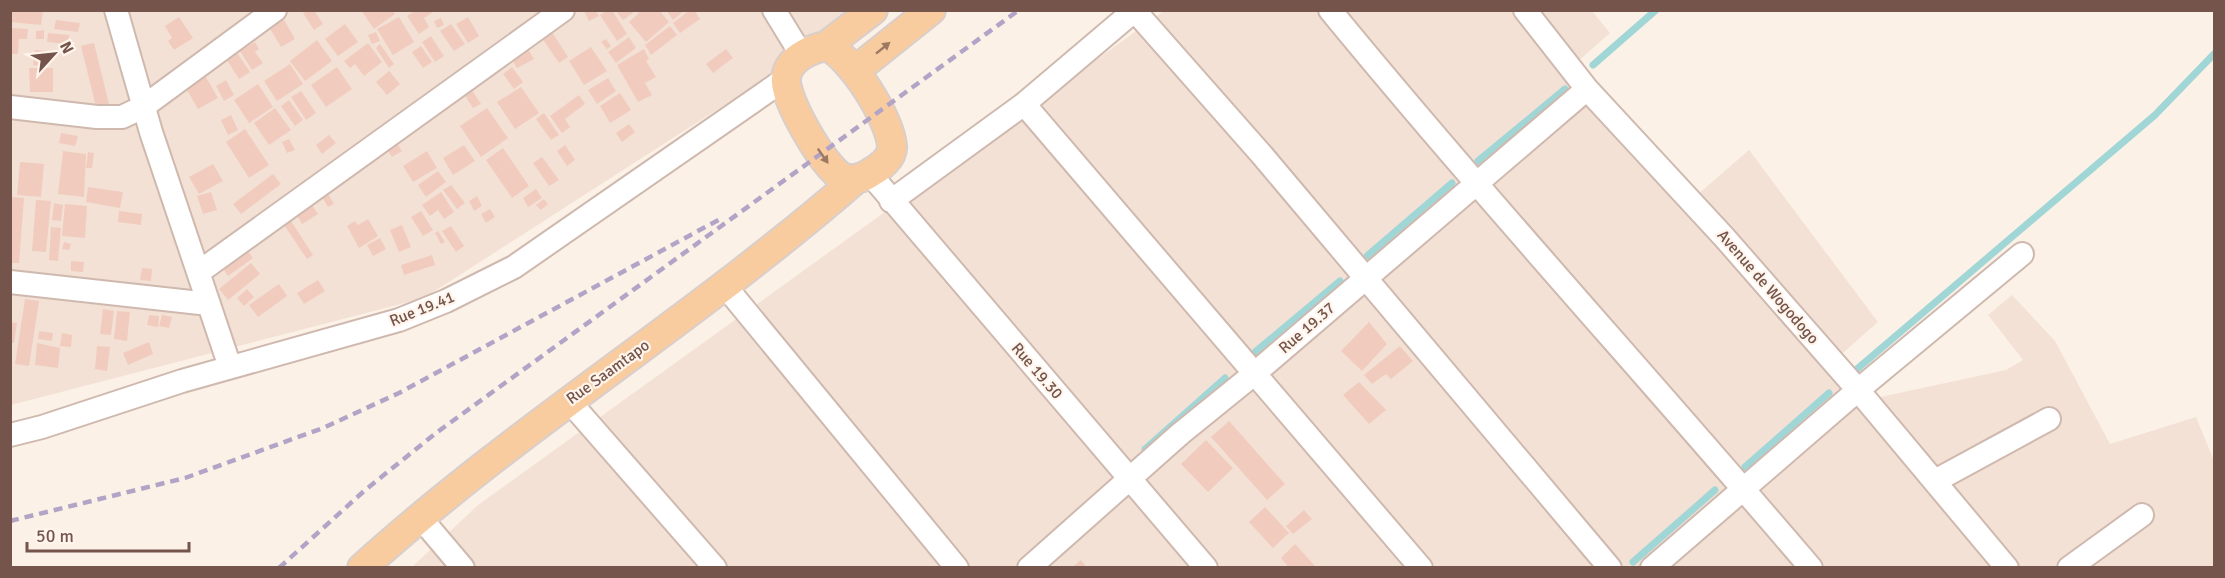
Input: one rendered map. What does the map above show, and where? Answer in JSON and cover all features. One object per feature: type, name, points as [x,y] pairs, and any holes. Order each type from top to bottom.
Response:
[{"type":"main road","points":[[863,176],[845,179],[836,174],[822,155],[791,102],[785,79],[789,69],[873,10]]},
{"type":"main road","points":[[814,50],[837,50],[856,70],[931,10]]},
{"type":"main road","name":"Rue Saamtapo","points":[[362,567],[419,516],[569,401],[725,286],[888,158],[892,146],[880,113],[856,70]]},
{"type":"street","points":[[116,10],[143,107],[230,368]]},
{"type":"street","points":[[10,106],[97,117],[122,117],[143,107],[275,10]]},
{"type":"street","points":[[199,272],[564,10]]},
{"type":"street","points":[[774,10],[814,50]]},
{"type":"street","points":[[1330,10],[1476,184],[1811,567]]},
{"type":"street","name":"Avenue de Wogodogo","points":[[1525,10],[1587,89],[1724,237],[1858,390],[2007,567]]},
{"type":"street","points":[[891,201],[1024,104],[1135,11],[1262,155],[1610,567]]},
{"type":"street","name":"Rue 19.41","points":[[10,435],[42,428],[230,368],[399,320],[446,302],[514,267],[785,79]]},
{"type":"street","name":"Rue 19.37","points":[[1029,567],[1180,434],[1254,374],[1587,89]]},
{"type":"street","points":[[1024,104],[1422,567]]},
{"type":"street","name":"Rue 19.30","points":[[863,176],[891,201],[1206,567]]},
{"type":"street","points":[[1652,567],[1858,390],[2022,254]]},
{"type":"street","points":[[10,282],[209,304]]},
{"type":"street","points":[[725,286],[957,567]]},
{"type":"street","points":[[569,401],[715,567]]},
{"type":"street","points":[[1935,481],[2049,419]]},
{"type":"street","points":[[2069,567],[2142,514]]},
{"type":"street","points":[[419,516],[464,567]]},
{"type":"shaded area","points":[[11,11],[855,11],[771,75],[424,298],[11,405]]},
{"type":"shaded area","points":[[1164,11],[1592,11],[1610,33],[1577,62],[1696,196],[1749,150],[1878,322],[1836,359],[1871,399],[2006,370],[2023,360],[1988,315],[2012,295],[2055,341],[2110,444],[2196,417],[2214,461],[2214,567],[411,568],[478,505]]},
{"type":"building","points":[[10,10],[43,10],[41,25],[10,22]]},
{"type":"building","points":[[307,10],[314,10],[323,24],[314,30],[303,13]]},
{"type":"building","points":[[361,10],[392,10],[395,14],[374,29]]},
{"type":"building","points":[[416,10],[436,10],[424,18],[429,27],[419,34],[407,16]]},
{"type":"building","points":[[595,10],[599,16],[589,21],[584,11]]},
{"type":"building","points":[[612,10],[627,34],[617,41],[600,15]]},
{"type":"building","points":[[615,10],[631,10],[633,13],[623,20]]},
{"type":"building","points":[[636,10],[659,10],[669,22],[646,42],[629,22],[639,13]]},
{"type":"building","points":[[666,10],[685,10],[673,20]]},
{"type":"building","points":[[690,10],[694,10],[700,19],[680,33],[673,23]]},
{"type":"building","points":[[179,17],[193,38],[174,50],[168,41],[172,38],[165,26]]},
{"type":"building","points":[[399,17],[414,42],[393,55],[377,29]]},
{"type":"building","points":[[468,17],[479,36],[468,43],[456,24]]},
{"type":"building","points":[[283,18],[295,39],[281,47],[269,27]]},
{"type":"building","points":[[441,18],[444,25],[437,28],[434,21]]},
{"type":"building","points":[[56,20],[80,23],[78,32],[54,29]]},
{"type":"building","points":[[345,24],[358,42],[338,56],[325,39]]},
{"type":"building","points":[[451,24],[465,44],[454,51],[440,31]]},
{"type":"building","points":[[670,26],[677,35],[651,55],[645,45]]},
{"type":"building","points":[[10,28],[28,29],[27,39],[19,39],[18,54],[10,54]]},
{"type":"building","points":[[44,30],[44,39],[36,39],[36,31]]},
{"type":"building","points":[[376,32],[380,41],[372,44],[368,35]]},
{"type":"building","points":[[552,32],[568,57],[559,63],[542,38]]},
{"type":"building","points":[[48,33],[69,35],[68,44],[47,42]]},
{"type":"building","points":[[431,36],[444,56],[435,62],[422,42]]},
{"type":"building","points":[[629,37],[636,48],[616,63],[608,52]]},
{"type":"building","points":[[606,39],[611,46],[607,49],[601,42]]},
{"type":"building","points":[[317,40],[332,61],[305,81],[290,61]]},
{"type":"building","points":[[255,42],[259,49],[255,52],[263,63],[252,70],[240,51]]},
{"type":"building","points":[[94,43],[109,104],[96,107],[81,46]]},
{"type":"building","points":[[368,43],[382,62],[364,76],[355,64],[350,68],[344,61]]},
{"type":"building","points":[[380,44],[394,64],[389,68],[376,48]]},
{"type":"building","points":[[421,46],[432,62],[423,68],[412,52]]},
{"type":"building","points":[[591,47],[607,71],[584,85],[569,61]]},
{"type":"building","points":[[528,49],[534,59],[517,68],[511,58]]},
{"type":"building","points":[[644,49],[649,59],[646,61],[656,77],[645,83],[652,95],[638,102],[617,65]]},
{"type":"building","points":[[726,49],[733,58],[713,73],[706,64]]},
{"type":"building","points":[[35,50],[46,51],[44,67],[33,65]]},
{"type":"building","points":[[235,50],[250,72],[239,79],[225,57]]},
{"type":"building","points":[[290,64],[303,84],[277,101],[264,81]]},
{"type":"building","points":[[337,67],[352,89],[326,107],[311,85]]},
{"type":"building","points":[[512,67],[523,82],[514,89],[503,74]]},
{"type":"building","points":[[29,68],[53,68],[53,92],[30,92]]},
{"type":"building","points":[[389,71],[400,84],[387,95],[376,82]]},
{"type":"building","points":[[206,77],[218,98],[198,109],[186,88]]},
{"type":"building","points":[[608,78],[616,91],[597,104],[588,90]]},
{"type":"building","points":[[226,80],[234,95],[224,101],[216,86]]},
{"type":"building","points":[[258,84],[273,107],[249,123],[234,100]]},
{"type":"building","points":[[470,87],[481,104],[473,108],[462,91]]},
{"type":"building","points":[[521,87],[539,113],[515,129],[497,102]]},
{"type":"building","points":[[301,91],[316,113],[306,120],[291,97]]},
{"type":"building","points":[[620,93],[631,110],[610,123],[600,106]]},
{"type":"building","points":[[579,95],[585,104],[565,119],[570,127],[562,133],[550,116]]},
{"type":"building","points":[[289,100],[303,120],[295,126],[281,106]]},
{"type":"building","points":[[275,108],[291,130],[269,145],[254,123]]},
{"type":"building","points":[[487,108],[508,138],[481,157],[460,126]]},
{"type":"building","points":[[544,113],[559,135],[551,140],[536,119]]},
{"type":"building","points":[[231,115],[238,130],[228,135],[221,120]]},
{"type":"building","points":[[629,124],[635,132],[622,142],[616,133]]},
{"type":"building","points":[[245,129],[269,165],[249,178],[226,142]]},
{"type":"building","points":[[61,133],[78,136],[75,146],[59,143]]},
{"type":"building","points":[[329,135],[336,143],[322,154],[316,145]]},
{"type":"building","points":[[289,139],[295,150],[287,153],[282,142]]},
{"type":"building","points":[[396,142],[402,151],[392,157],[386,148]]},
{"type":"building","points":[[464,145],[475,161],[453,175],[443,158]]},
{"type":"building","points":[[565,145],[575,160],[567,166],[557,151]]},
{"type":"building","points":[[503,148],[529,186],[512,198],[486,160]]},
{"type":"building","points":[[63,151],[86,154],[84,197],[58,194]]},
{"type":"building","points":[[427,151],[437,168],[413,182],[403,166]]},
{"type":"building","points":[[88,152],[94,153],[92,168],[86,168]]},
{"type":"building","points":[[542,157],[559,180],[549,186],[533,163]]},
{"type":"building","points":[[20,162],[44,164],[41,197],[17,195]]},
{"type":"building","points":[[213,164],[223,181],[199,194],[189,177]]},
{"type":"building","points":[[438,171],[446,182],[426,197],[418,185]]},
{"type":"building","points":[[273,174],[281,184],[241,214],[233,204]]},
{"type":"building","points":[[451,185],[465,203],[457,209],[443,190]]},
{"type":"building","points":[[88,187],[123,192],[120,208],[86,202]]},
{"type":"building","points":[[536,189],[542,198],[528,207],[523,198]]},
{"type":"building","points":[[211,192],[217,210],[203,214],[197,196]]},
{"type":"building","points":[[327,192],[334,204],[328,207],[321,195]]},
{"type":"building","points":[[441,192],[454,212],[444,219],[438,210],[430,216],[422,205]]},
{"type":"building","points":[[477,196],[482,206],[474,211],[469,201]]},
{"type":"building","points":[[12,197],[24,198],[19,263],[10,263]]},
{"type":"building","points":[[544,199],[548,204],[541,210],[536,205]]},
{"type":"building","points":[[36,200],[51,201],[46,252],[32,251]]},
{"type":"building","points":[[54,203],[63,205],[61,221],[52,220]]},
{"type":"building","points":[[65,204],[87,206],[85,238],[62,236]]},
{"type":"building","points":[[311,204],[318,214],[302,224],[296,213]]},
{"type":"building","points":[[490,209],[495,217],[486,223],[481,214]]},
{"type":"building","points":[[119,211],[142,214],[141,225],[118,222]]},
{"type":"building","points":[[421,211],[433,230],[423,236],[411,217]]},
{"type":"building","points":[[368,219],[378,236],[359,248],[347,226],[355,221],[358,225]]},
{"type":"building","points":[[291,221],[313,255],[307,259],[284,225]]},
{"type":"building","points":[[402,225],[411,247],[399,252],[390,230]]},
{"type":"building","points":[[451,226],[464,246],[456,252],[442,231]]},
{"type":"building","points":[[51,227],[61,228],[58,261],[49,260]]},
{"type":"building","points":[[438,231],[445,242],[441,244],[435,233]]},
{"type":"building","points":[[380,238],[386,249],[373,256],[367,245]]},
{"type":"building","points":[[64,242],[71,244],[69,250],[62,249]]},
{"type":"building","points":[[247,250],[253,258],[228,276],[222,267]]},
{"type":"building","points":[[432,255],[435,265],[404,275],[401,265]]},
{"type":"building","points":[[71,261],[84,262],[83,272],[71,271]]},
{"type":"building","points":[[251,263],[260,274],[228,300],[219,289]]},
{"type":"building","points":[[142,268],[152,269],[151,281],[140,280]]},
{"type":"building","points":[[318,280],[325,291],[304,304],[297,293]]},
{"type":"building","points":[[279,284],[287,296],[258,317],[249,305]]},
{"type":"building","points":[[247,289],[254,297],[244,306],[237,298]]},
{"type":"building","points":[[25,299],[39,301],[29,366],[15,364]]},
{"type":"building","points":[[103,309],[114,311],[111,335],[100,334]]},
{"type":"building","points":[[117,311],[130,312],[127,341],[114,339]]},
{"type":"building","points":[[149,315],[159,316],[158,327],[147,325]]},
{"type":"building","points":[[162,315],[172,317],[169,328],[159,326]]},
{"type":"building","points":[[10,322],[17,323],[14,343],[10,343]]},
{"type":"building","points":[[1369,322],[1387,344],[1362,371],[1341,351]]},
{"type":"building","points":[[39,331],[53,333],[52,341],[38,339]]},
{"type":"building","points":[[62,333],[72,335],[71,347],[60,346]]},
{"type":"building","points":[[149,342],[153,354],[128,365],[123,353]]},
{"type":"building","points":[[37,343],[60,348],[58,368],[35,365]]},
{"type":"building","points":[[97,346],[110,347],[107,371],[95,369]]},
{"type":"building","points":[[1400,346],[1413,361],[1391,379],[1386,374],[1372,384],[1364,375]]},
{"type":"building","points":[[1359,382],[1386,410],[1369,424],[1343,395]]},
{"type":"building","points":[[1229,421],[1285,484],[1267,500],[1211,437]]},
{"type":"building","points":[[1206,440],[1233,468],[1208,492],[1181,464]]},
{"type":"building","points":[[1265,507],[1289,533],[1273,548],[1249,522]]},
{"type":"building","points":[[1304,510],[1312,519],[1293,534],[1286,526]]},
{"type":"building","points":[[1295,544],[1317,568],[1289,568],[1281,558]]},
{"type":"building","points":[[1081,560],[1087,568],[1071,568]]},
{"type":"waterway","points":[[1593,65],[1656,10]]},
{"type":"waterway","points":[[1857,369],[2155,115],[2214,54]]},
{"type":"waterway","points":[[1478,161],[1565,89]]},
{"type":"waterway","points":[[1367,256],[1452,183]]},
{"type":"waterway","points":[[1255,352],[1340,281]]},
{"type":"waterway","points":[[1145,449],[1225,378]]},
{"type":"waterway","points":[[1745,467],[1829,393]]},
{"type":"waterway","points":[[1633,562],[1715,490]]},
{"type":"railway","points":[[279,568],[364,491],[436,433],[1019,10]]},
{"type":"railway","points":[[10,521],[185,478],[323,428],[399,393],[722,218]]}]
